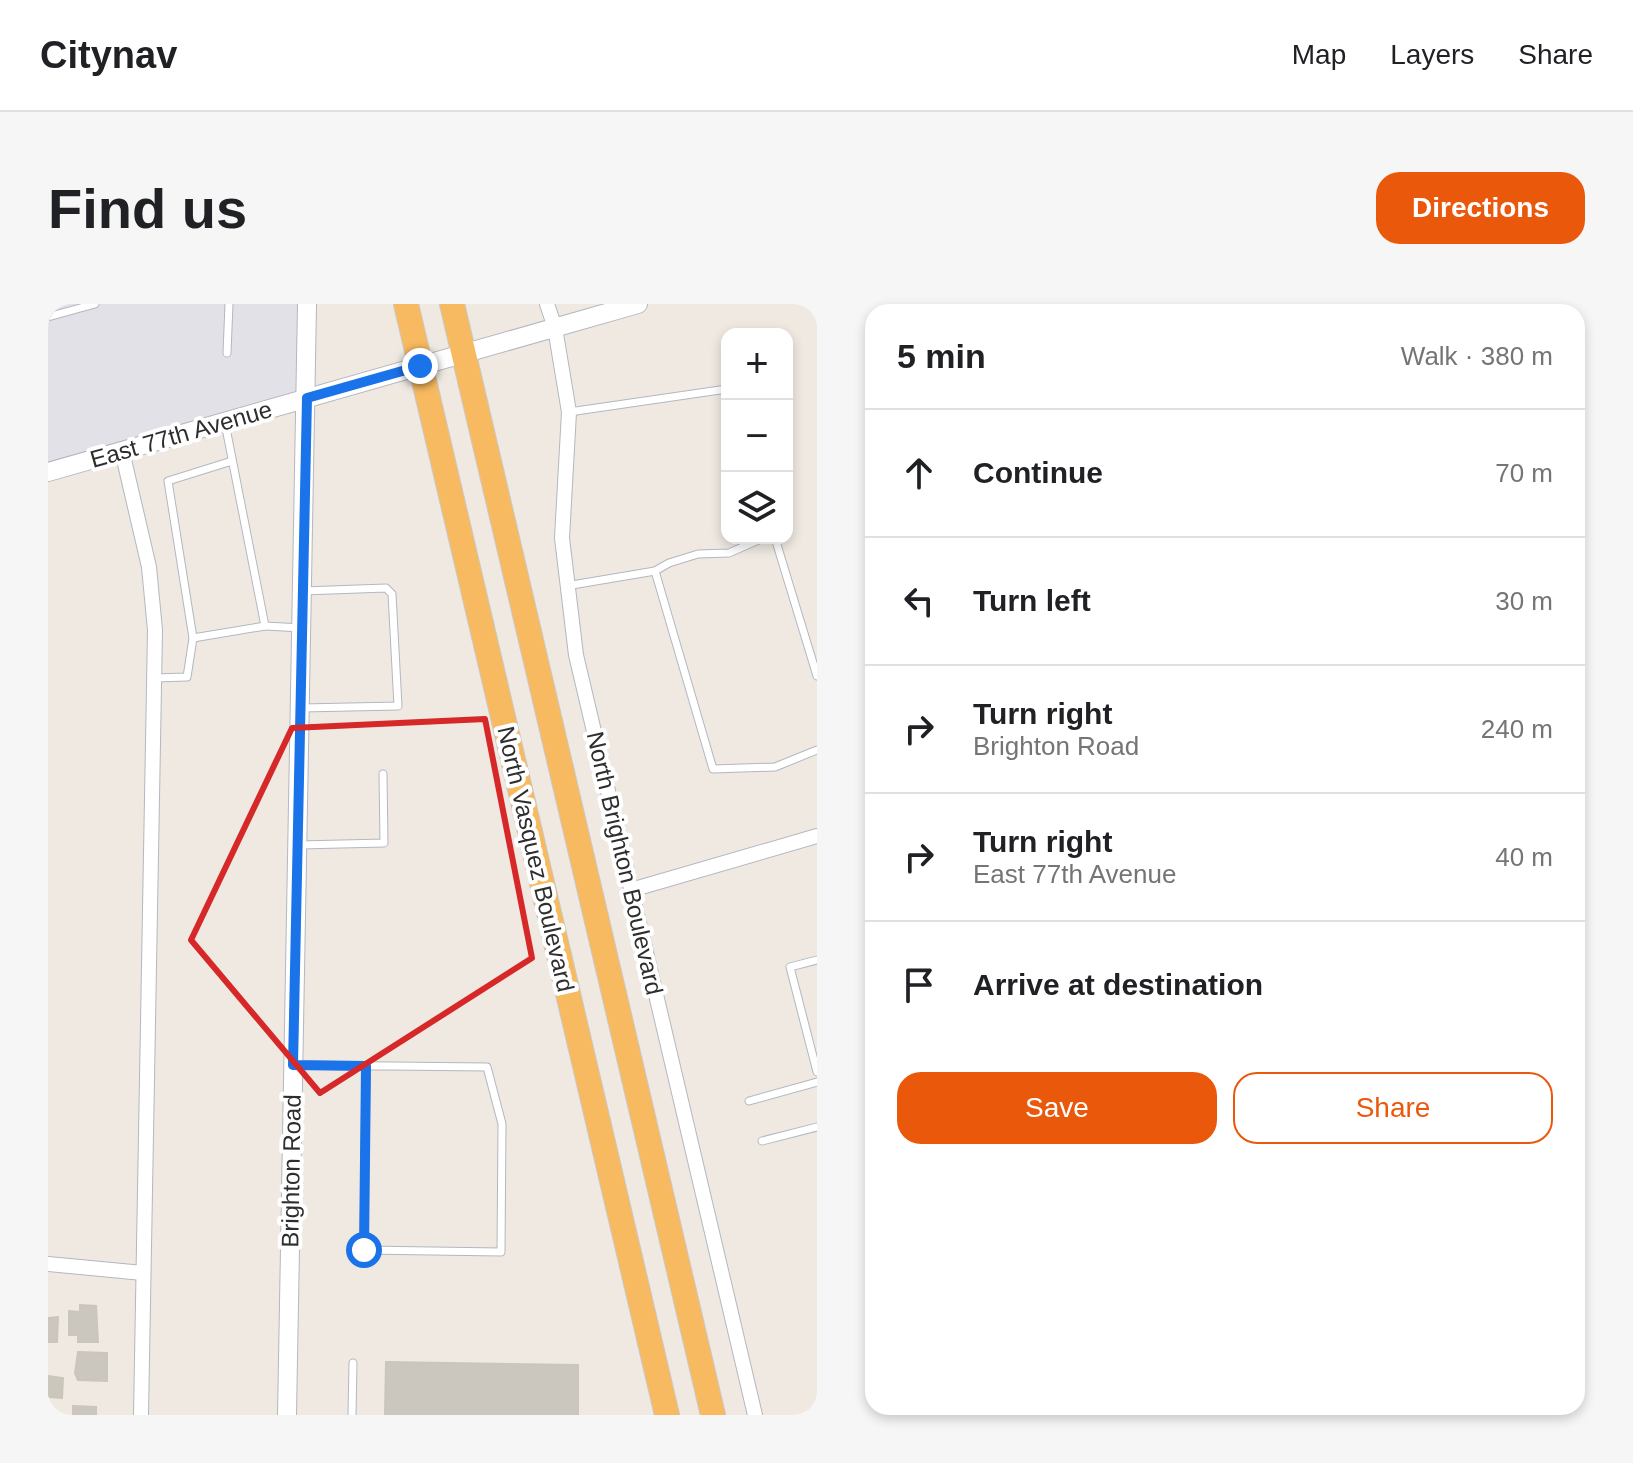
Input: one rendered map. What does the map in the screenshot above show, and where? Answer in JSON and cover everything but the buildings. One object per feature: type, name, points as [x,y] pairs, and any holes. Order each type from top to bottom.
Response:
[{"type":"highway","name":"North Vasquez Boulevard","points":[[406,304],[667,1415]]},
{"type":"highway","name":"North Vasquez Boulevard","points":[[452,304],[713,1415]]},
{"type":"street","name":"Brighton Road","points":[[287,1415],[307,304]]},
{"type":"street","name":"North Brighton Boulevard","points":[[547,304],[555,328],[569,412],[562,538],[576,655],[755,1415]]},
{"type":"street","name":"East 77th Avenue","points":[[48,472],[638,304]]},
{"type":"street","points":[[122,451],[149,567],[155,630],[141,1415]]},
{"type":"street","points":[[631,890],[817,836]]},
{"type":"street","points":[[48,1264],[143,1273]]},
{"type":"lane","points":[[48,317],[95,304]]},
{"type":"lane","points":[[227,353],[229,304]]},
{"type":"lane","points":[[569,412],[721,390]]},
{"type":"lane","points":[[225,421],[265,626]]},
{"type":"lane","points":[[154,678],[187,677],[193,638],[168,481],[232,461]]},
{"type":"lane","points":[[566,586],[655,571],[698,554],[729,553],[749,544]]},
{"type":"lane","points":[[777,544],[817,676]]},
{"type":"lane","points":[[655,571],[713,769],[775,767],[817,750]]},
{"type":"lane","points":[[300,708],[398,706],[392,594],[386,588],[303,591]]},
{"type":"lane","points":[[193,638],[265,626],[302,628]]},
{"type":"lane","points":[[297,845],[384,843],[383,774]]},
{"type":"lane","points":[[817,960],[790,967],[817,1072]]},
{"type":"lane","points":[[293,1065],[487,1067],[502,1124],[501,1252],[364,1250],[366,1066]]},
{"type":"lane","points":[[749,1101],[817,1082]]},
{"type":"lane","points":[[762,1141],[817,1127]]},
{"type":"lane","points":[[352,1415],[353,1363]]},
{"type":"highlighted area","points":[[485,719],[532,958],[320,1093],[191,940],[292,728]]},
{"type":"shaded area","points":[[48,304],[306,304],[306,392],[48,473]]},
{"type":"route","points":[[364,1250],[366,1066],[293,1065],[307,398],[420,366]]}]
